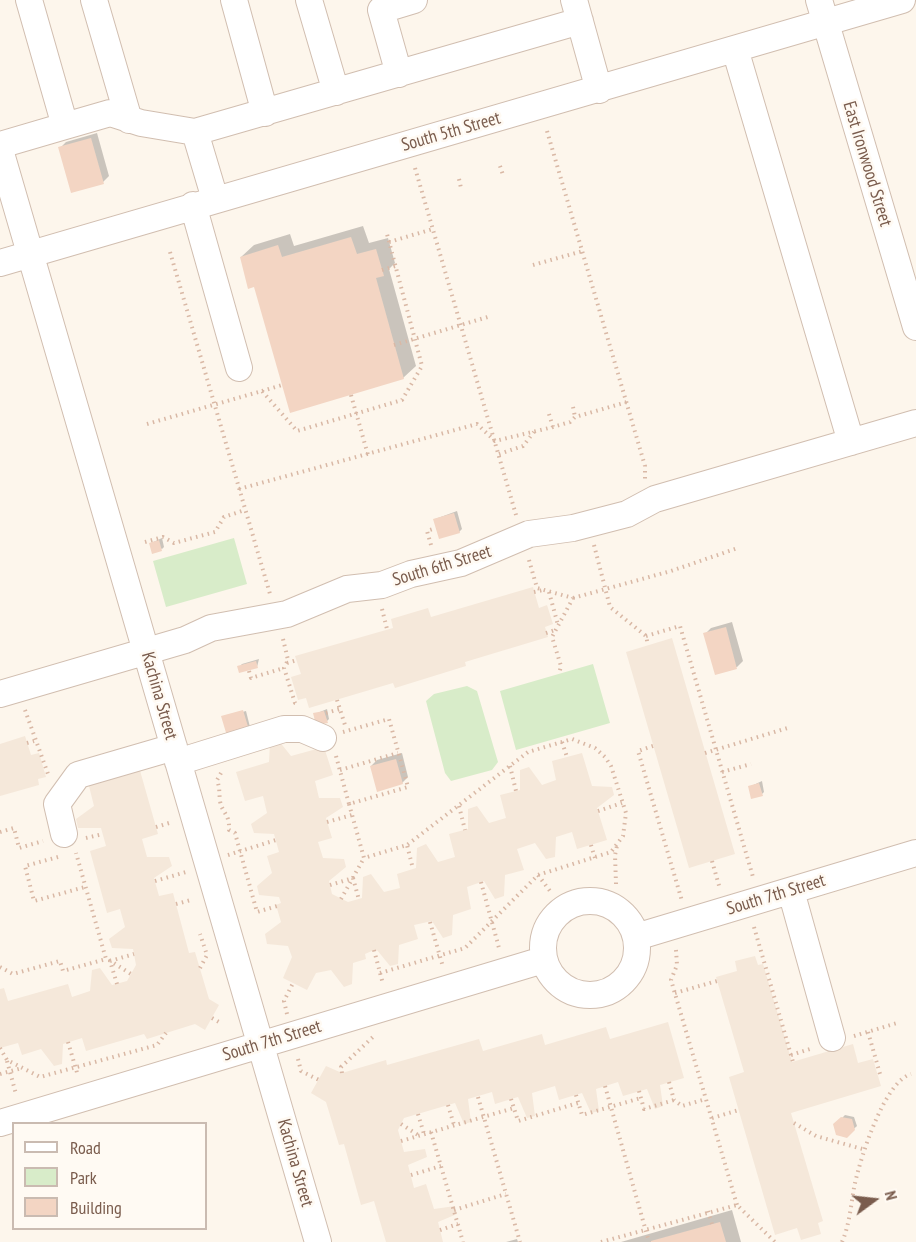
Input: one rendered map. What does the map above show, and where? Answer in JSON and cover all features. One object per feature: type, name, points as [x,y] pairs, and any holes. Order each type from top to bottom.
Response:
[{"type":"street","points":[[29,0],[64,126]]},
{"type":"street","points":[[94,0],[129,120]]},
{"type":"street","points":[[234,0],[265,113]]},
{"type":"street","points":[[309,0],[336,93]]},
{"type":"street","points":[[399,74],[381,10],[414,0]]},
{"type":"street","name":"South 5th Street","points":[[0,263],[735,49],[822,11],[902,0]]},
{"type":"street","points":[[1,153],[64,126],[110,113],[129,120],[195,132],[399,74],[577,10],[599,90]]},
{"type":"street","name":"East Ironwood Street","points":[[822,11],[916,327]]},
{"type":"street","points":[[735,49],[851,442]]},
{"type":"street","points":[[195,132],[204,202],[239,369]]},
{"type":"street","name":"Kachina Street","points":[[1,153],[318,1242]]},
{"type":"street","name":"South 6th Street","points":[[12,698],[185,640],[211,628],[276,616],[347,589],[382,585],[411,574],[461,563],[529,534],[589,524],[627,514],[650,502],[718,480],[916,423]]},
{"type":"street","points":[[74,842],[57,804],[78,775],[176,754],[237,744],[294,728],[331,730]]},
{"type":"street","name":"South 7th Street","points":[[636,937],[916,853]]},
{"type":"street","points":[[790,891],[832,1038]]},
{"type":"street","points":[[593,900],[608,904],[630,923],[636,937],[637,953],[633,969],[622,983],[609,992],[585,995],[561,987],[550,975],[543,960],[542,945],[553,917],[564,907],[578,902],[593,900]]},
{"type":"street","name":"South 7th Street","points":[[0,1123],[543,960]]},
{"type":"path","points":[[547,130],[645,466],[645,484],[650,502]]},
{"type":"path","points":[[500,166],[503,175]]},
{"type":"path","points":[[415,168],[537,588],[573,598],[738,548]]},
{"type":"path","points":[[459,179],[461,188]]},
{"type":"path","points":[[389,242],[433,229]]},
{"type":"path","points":[[262,391],[297,431],[402,400],[422,366],[387,234]]},
{"type":"path","points":[[532,265],[583,251]]},
{"type":"path","points":[[170,252],[276,616],[287,663]]},
{"type":"path","points":[[382,270],[395,266]]},
{"type":"path","points":[[394,345],[491,316]]},
{"type":"path","points":[[147,424],[282,385]]},
{"type":"path","points":[[351,395],[368,455]]},
{"type":"path","points":[[495,441],[553,427],[575,417],[627,402]]},
{"type":"path","points":[[573,407],[575,417]]},
{"type":"path","points":[[549,414],[553,427]]},
{"type":"path","points":[[239,489],[477,424],[495,441]]},
{"type":"path","points":[[499,454],[523,446],[534,432]]},
{"type":"path","points":[[146,542],[163,537],[174,543],[215,532],[224,517],[245,510]]},
{"type":"path","points":[[589,524],[610,607],[646,636],[648,645]]},
{"type":"path","points":[[534,592],[546,590]]},
{"type":"path","points":[[546,590],[557,628]]},
{"type":"path","points":[[559,674],[561,666],[552,637],[573,598]]},
{"type":"path","points":[[646,636],[680,626],[754,882]]},
{"type":"path","points":[[546,633],[557,628]]},
{"type":"path","points":[[249,671],[251,678],[284,668],[287,663],[297,660]]},
{"type":"path","points":[[284,668],[295,703],[302,705]]},
{"type":"path","points":[[12,698],[34,741],[39,744],[49,776],[46,782],[49,801],[57,804]]},
{"type":"path","points":[[337,700],[340,710],[331,730],[364,858]]},
{"type":"path","points":[[331,730],[340,710]]},
{"type":"path","points":[[331,730],[389,719],[408,787],[350,804]]},
{"type":"path","points":[[705,753],[791,727]]},
{"type":"path","points":[[341,899],[364,858],[407,845],[528,752],[572,739],[582,741],[605,757],[611,766],[626,825],[615,855],[616,884]]},
{"type":"path","points":[[27,743],[34,741]]},
{"type":"path","points":[[562,742],[567,757]]},
{"type":"path","points":[[237,744],[217,780],[221,792],[220,801],[230,817],[230,830],[235,833],[257,912],[277,906]]},
{"type":"path","points":[[653,746],[638,751],[682,903],[692,900]]},
{"type":"path","points":[[340,770],[398,753]]},
{"type":"path","points":[[722,772],[751,764]]},
{"type":"path","points":[[510,766],[516,791]]},
{"type":"path","points":[[598,811],[622,803]]},
{"type":"path","points":[[459,806],[465,830]]},
{"type":"path","points":[[327,822],[352,815]]},
{"type":"path","points":[[156,827],[169,824]]},
{"type":"path","points":[[0,832],[14,828],[19,848],[74,842],[103,834]]},
{"type":"path","points":[[224,856],[276,840]]},
{"type":"path","points":[[74,842],[85,887],[117,984]]},
{"type":"path","points":[[74,842],[25,866],[34,901],[85,887]]},
{"type":"path","points":[[407,845],[413,870]]},
{"type":"path","points":[[591,845],[595,858]]},
{"type":"path","points":[[380,973],[465,948],[538,875],[611,852],[618,845]]},
{"type":"path","points":[[711,895],[721,892],[712,861]]},
{"type":"path","points":[[155,881],[189,871]]},
{"type":"path","points":[[538,875],[550,891]]},
{"type":"path","points":[[330,885],[353,878]]},
{"type":"path","points":[[353,878],[359,900]]},
{"type":"path","points":[[481,882],[506,971]]},
{"type":"path","points":[[176,904],[191,900]]},
{"type":"path","points":[[752,917],[794,1062]]},
{"type":"path","points":[[430,922],[448,988]]},
{"type":"path","points":[[674,941],[677,965],[671,980],[737,1205],[775,1242]]},
{"type":"path","points":[[0,967],[13,974],[60,961],[63,971],[134,954]]},
{"type":"path","points":[[108,960],[131,974]]},
{"type":"path","points":[[675,993],[717,981]]},
{"type":"path","points":[[212,1018],[219,1022]]},
{"type":"path","points":[[868,1032],[880,1074],[878,1074]]},
{"type":"path","points":[[0,1048],[7,1060],[40,1077],[157,1045],[166,1033]]},
{"type":"path","points":[[0,1074],[22,1068]]},
{"type":"path","points":[[842,1242],[856,1180],[878,1117],[903,1076],[911,1074]]},
{"type":"path","points":[[669,1082],[674,1100],[682,1106],[706,1099]]},
{"type":"path","points":[[605,1086],[649,1242]]},
{"type":"path","points":[[639,1091],[644,1109],[674,1100]]},
{"type":"path","points":[[576,1095],[582,1115],[640,1098]]},
{"type":"path","points":[[478,1097],[520,1242]]},
{"type":"path","points":[[511,1099],[518,1121],[578,1103]]},
{"type":"path","points":[[448,1105],[454,1125]]},
{"type":"path","points":[[401,1141],[514,1108]]},
{"type":"path","points":[[712,1118],[739,1110]]},
{"type":"path","points":[[418,1114],[422,1135]]},
{"type":"path","points":[[794,1123],[816,1136],[866,1150]]},
{"type":"path","points":[[401,1124],[422,1135]]},
{"type":"path","points":[[431,1132],[463,1242]]},
{"type":"path","points":[[411,1175],[441,1166]]},
{"type":"path","points":[[454,1210],[506,1194]]},
{"type":"path","points":[[601,1242],[708,1211],[737,1205]]},
{"type":"path","points":[[708,1211],[712,1224]]},
{"type":"path","points":[[440,1230],[458,1224]]},
{"type":"path","points":[[767,1235],[775,1233]]},
{"type":"shaded area","points":[[533,587],[539,608],[547,605],[553,624],[545,627],[548,637],[465,662],[466,666],[395,688],[393,683],[309,708],[306,698],[298,700],[291,677],[301,674],[295,656],[393,628],[391,619],[428,608],[431,617]]},
{"type":"shaded area","points":[[672,638],[735,854],[689,868],[626,652]]},
{"type":"shaded area","points":[[25,736],[31,755],[39,753],[46,777],[38,779],[39,785],[0,796],[0,744]]},
{"type":"shaded area","points":[[279,741],[291,756],[324,747],[333,775],[315,781],[319,798],[340,798],[343,807],[326,818],[332,838],[318,842],[323,858],[344,859],[346,867],[329,881],[332,894],[348,902],[362,898],[363,877],[371,874],[384,892],[400,888],[397,874],[416,868],[417,848],[426,844],[438,862],[455,857],[449,834],[468,829],[468,809],[477,806],[489,823],[506,818],[500,795],[520,790],[520,770],[529,767],[542,785],[556,780],[552,761],[582,753],[592,786],[612,787],[614,795],[597,808],[607,840],[577,849],[572,832],[556,837],[555,857],[546,859],[535,843],[517,849],[524,870],[505,875],[504,896],[495,899],[484,881],[467,887],[471,909],[453,915],[452,935],[443,938],[432,921],[414,925],[418,939],[399,945],[398,964],[390,966],[377,950],[374,950],[365,954],[366,959],[353,963],[352,984],[344,987],[331,970],[316,973],[307,990],[283,978],[292,957],[288,946],[267,944],[265,934],[281,922],[276,905],[281,903],[279,897],[259,895],[257,886],[272,873],[267,856],[279,852],[274,834],[254,833],[251,824],[267,813],[263,796],[245,801],[236,772],[269,762],[270,743]]},
{"type":"shaded area","points":[[139,767],[158,834],[142,839],[147,857],[169,857],[172,866],[154,878],[159,896],[173,893],[189,953],[195,952],[209,999],[219,1005],[205,1030],[195,1024],[147,1039],[144,1034],[86,1051],[82,1038],[63,1044],[62,1064],[54,1066],[41,1049],[22,1055],[18,1043],[0,1048],[0,989],[4,988],[8,1001],[68,984],[72,997],[90,991],[92,970],[100,968],[112,985],[127,981],[136,965],[133,949],[112,948],[109,939],[125,927],[120,909],[107,913],[90,851],[106,846],[101,828],[78,828],[76,819],[94,806],[88,782]]},
{"type":"shaded area","points":[[755,956],[758,965],[763,964],[792,1062],[853,1044],[858,1063],[873,1059],[881,1086],[791,1113],[823,1221],[818,1223],[821,1234],[801,1240],[797,1228],[775,1235],[729,1077],[744,1072],[716,977],[737,971],[735,961]]},
{"type":"shaded area","points":[[668,1022],[684,1078],[660,1085],[663,1106],[655,1109],[647,1089],[623,1096],[618,1082],[596,1089],[599,1111],[591,1113],[582,1093],[559,1100],[555,1086],[532,1093],[535,1116],[527,1118],[518,1097],[495,1104],[492,1092],[468,1099],[471,1122],[464,1124],[455,1103],[404,1118],[398,1130],[404,1152],[425,1149],[427,1157],[408,1165],[414,1188],[426,1184],[434,1209],[455,1206],[457,1214],[438,1222],[443,1242],[386,1242],[374,1201],[361,1205],[344,1144],[339,1145],[326,1102],[311,1093],[326,1066],[342,1073],[386,1060],[387,1065],[479,1039],[483,1051],[542,1034],[545,1045],[606,1027],[610,1039]]},
{"type":"green space","points":[[234,538],[247,584],[166,607],[153,561]]},
{"type":"green space","points":[[593,664],[610,723],[516,750],[500,691]]},
{"type":"green space","points":[[467,686],[477,691],[498,762],[492,770],[451,781],[445,773],[426,701],[434,694]]},
{"type":"building","points":[[91,138],[104,184],[71,193],[58,147]]},
{"type":"building","points":[[351,237],[357,254],[376,249],[384,276],[376,278],[404,379],[290,413],[254,287],[248,289],[240,257],[278,245],[282,257]]},
{"type":"building","points":[[454,513],[460,533],[439,539],[433,519]]},
{"type":"building","points":[[159,540],[162,551],[152,554],[149,543]]},
{"type":"building","points":[[726,627],[737,669],[715,675],[703,633]]},
{"type":"building","points":[[256,661],[258,668],[239,673],[237,666]]},
{"type":"building","points":[[243,710],[249,730],[227,736],[221,716]]},
{"type":"building","points":[[324,711],[328,723],[316,725],[313,713]]},
{"type":"building","points":[[396,759],[403,784],[377,792],[370,766]]},
{"type":"building","points":[[759,783],[763,796],[751,799],[748,786]]},
{"type":"building","points":[[841,1117],[852,1119],[855,1130],[847,1138],[836,1135],[833,1124]]},
{"type":"building","points":[[720,1222],[726,1242],[651,1242],[651,1241]]}]
